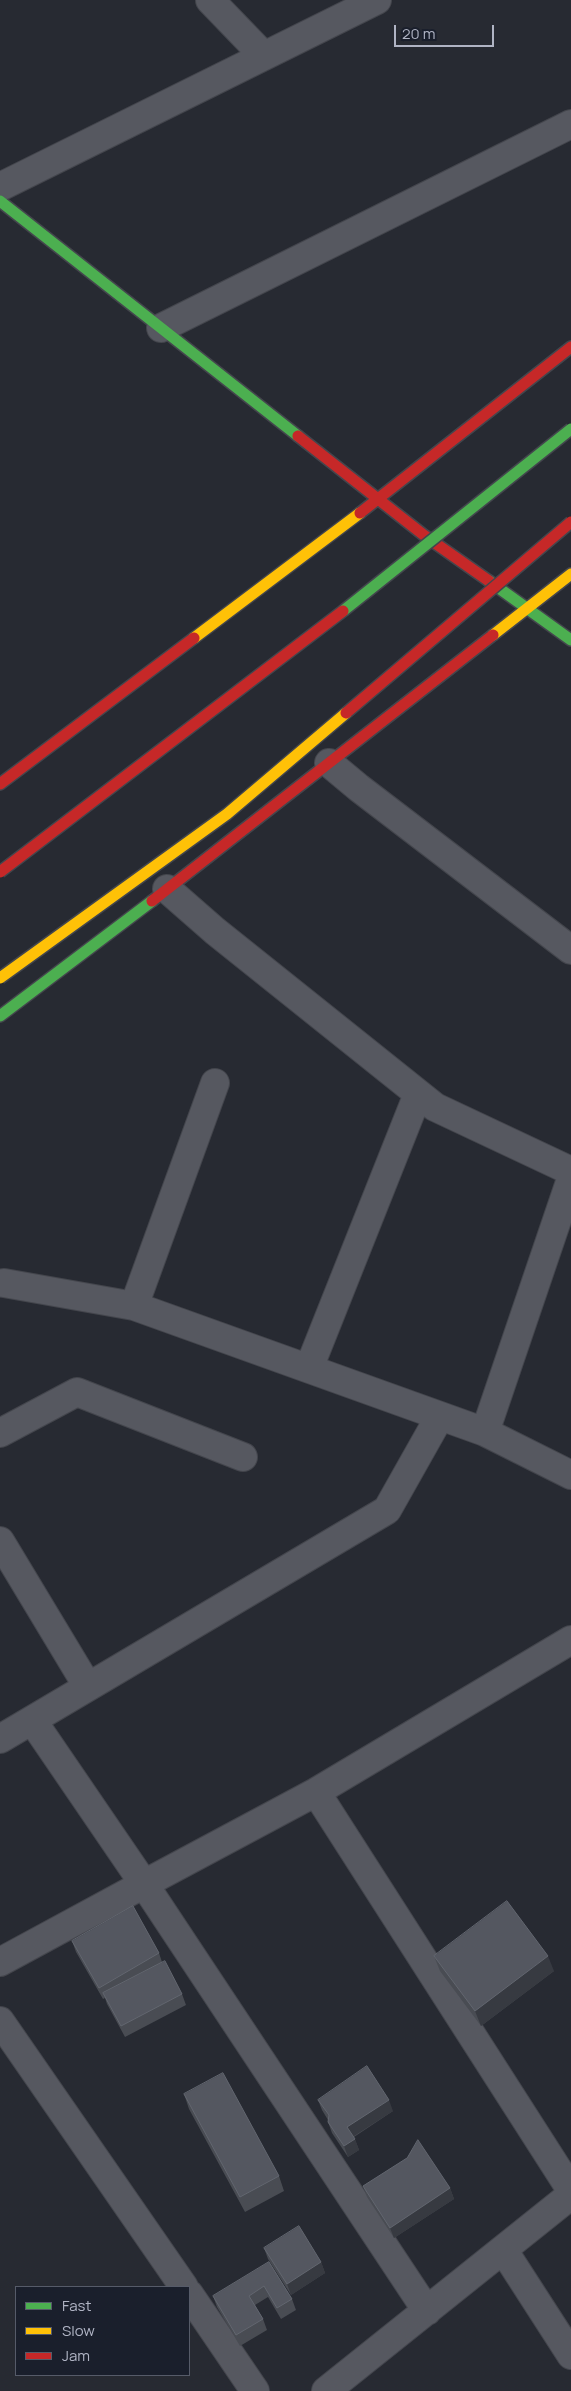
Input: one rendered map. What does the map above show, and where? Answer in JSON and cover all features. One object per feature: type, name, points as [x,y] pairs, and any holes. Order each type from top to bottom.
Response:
[{"type":"main road","points":[[0,202],[378,500],[425,536],[571,640]]},
{"type":"main road","points":[[0,784],[378,500],[571,347]]},
{"type":"main road","points":[[0,872],[314,635],[571,429]]},
{"type":"main road","points":[[0,978],[227,814],[571,522]]},
{"type":"main road","points":[[0,1016],[167,889],[571,574]]},
{"type":"street","points":[[210,0],[263,55]]},
{"type":"street","points":[[0,187],[377,0]]},
{"type":"street","points":[[161,328],[571,124]]},
{"type":"street","points":[[329,763],[571,950]]},
{"type":"street","points":[[167,889],[215,931],[435,1107],[571,1170]]},
{"type":"street","points":[[134,1306],[215,1083]]},
{"type":"street","points":[[309,1368],[418,1094]]},
{"type":"street","points":[[485,1432],[571,1179]]},
{"type":"street","points":[[4,1283],[134,1306],[485,1432],[571,1475]]},
{"type":"street","points":[[0,1433],[77,1392],[243,1457]]},
{"type":"street","points":[[0,1739],[387,1510],[440,1416]]},
{"type":"street","points":[[0,1541],[88,1687]]},
{"type":"street","points":[[0,1962],[316,1792],[571,1640]]},
{"type":"street","points":[[32,1720],[144,1884],[427,2311]]},
{"type":"street","points":[[316,1792],[571,2190]]},
{"type":"street","points":[[0,2021],[183,2286]]},
{"type":"street","points":[[326,2391],[504,2251],[571,2195]]},
{"type":"street","points":[[504,2251],[571,2355]]},
{"type":"street","points":[[190,2295],[255,2391]]},
{"type":"building","points":[[507,1901],[548,1956],[475,2011],[434,1956]]},
{"type":"building","points":[[133,1906],[159,1953],[99,1988],[72,1941]]},
{"type":"building","points":[[165,1961],[182,1994],[121,2026],[103,1993]]},
{"type":"building","points":[[367,2066],[389,2100],[347,2127],[355,2139],[344,2146],[328,2122],[329,2115],[318,2100]]},
{"type":"building","points":[[223,2073],[279,2176],[240,2197],[184,2094]]},
{"type":"building","points":[[418,2140],[450,2188],[390,2228],[363,2186],[407,2158]]},
{"type":"building","points":[[299,2226],[321,2262],[287,2284],[264,2248]]},
{"type":"building","points":[[269,2262],[292,2299],[277,2308],[264,2286],[249,2296],[263,2319],[236,2335],[213,2296]]},
{"type":"traffic: fast","points":[[0,201],[298,436]]},
{"type":"traffic: fast","points":[[343,611],[571,429]]},
{"type":"traffic: fast","points":[[489,581],[571,640]]},
{"type":"traffic: fast","points":[[0,1016],[152,901]]},
{"type":"traffic: slow","points":[[194,638],[360,513]]},
{"type":"traffic: slow","points":[[493,635],[571,574]]},
{"type":"traffic: slow","points":[[0,978],[227,814],[346,713]]},
{"type":"traffic: jam","points":[[360,513],[571,347]]},
{"type":"traffic: jam","points":[[298,436],[425,536],[489,581]]},
{"type":"traffic: jam","points":[[346,713],[571,522]]},
{"type":"traffic: jam","points":[[0,872],[343,611]]},
{"type":"traffic: jam","points":[[152,901],[493,635]]},
{"type":"traffic: jam","points":[[0,784],[194,638]]}]
